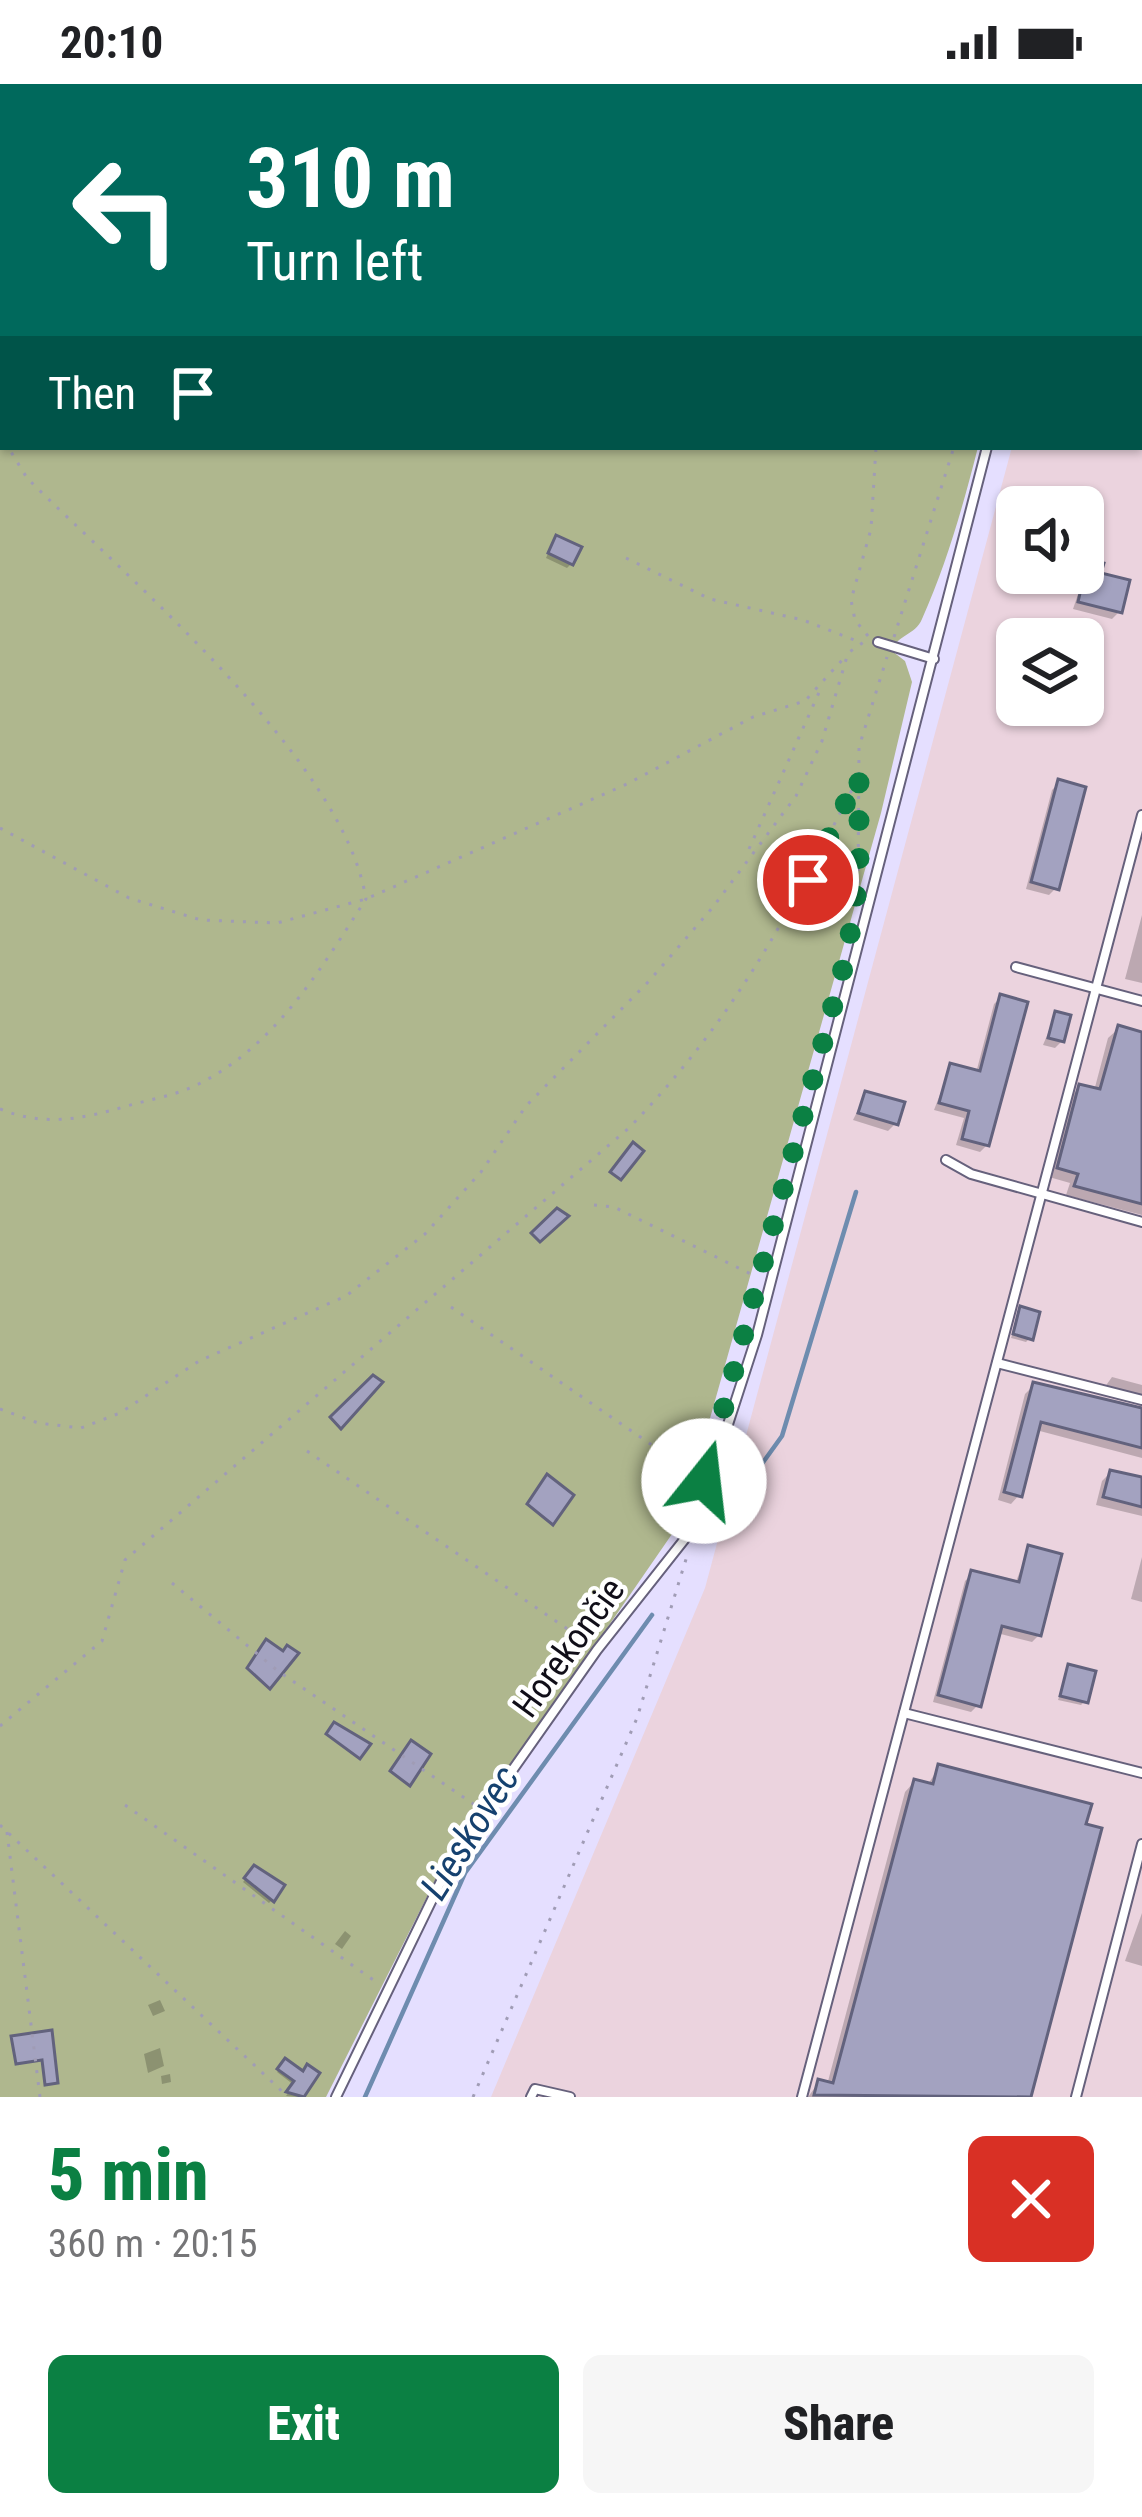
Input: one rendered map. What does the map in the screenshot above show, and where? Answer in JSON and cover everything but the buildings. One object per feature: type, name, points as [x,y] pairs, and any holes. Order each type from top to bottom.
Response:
[{"type":"lane","name":"Horekončie","points":[[336,2097],[444,1875],[483,1812],[597,1650],[695,1526],[770,1282],[986,450]]},
{"type":"lane","points":[[874,640],[934,659]]},
{"type":"lane","points":[[802,2097],[1142,815]]},
{"type":"lane","points":[[1016,967],[1142,1001]]},
{"type":"lane","points":[[946,1160],[971,1174],[1142,1222]]},
{"type":"lane","points":[[998,1363],[1142,1400]]},
{"type":"lane","points":[[904,1713],[1142,1773]]},
{"type":"lane","points":[[1076,2097],[1142,1844]]},
{"type":"lane","points":[[531,2097],[535,2089],[570,2097]]},
{"type":"path","points":[[0,1109],[40,1120],[76,1121],[191,1088],[246,1052],[306,991],[366,898],[361,865],[343,824],[312,778],[246,696],[27,478],[10,450]]},
{"type":"path","points":[[874,640],[855,620],[851,600],[871,529],[876,450]]},
{"type":"path","points":[[892,642],[954,450]]},
{"type":"path","points":[[626,558],[710,599],[803,620],[858,642],[874,640]]},
{"type":"path","points":[[746,856],[823,685],[858,642]]},
{"type":"path","points":[[0,1409],[38,1423],[81,1428],[120,1413],[199,1360],[346,1296],[424,1234],[481,1172],[526,1106],[650,980],[713,907],[746,856],[796,796],[822,741],[848,653]]},
{"type":"path","points":[[857,901],[863,725],[889,653]]},
{"type":"path","points":[[0,828],[129,898],[201,920],[277,923],[366,898],[627,784],[752,717],[782,712],[823,685]]},
{"type":"path","points":[[0,1726],[102,1641],[125,1560],[630,1127],[687,1067],[765,960],[859,776]]},
{"type":"path","points":[[594,1205],[614,1207],[770,1282]]},
{"type":"path","points":[[451,1307],[691,1472]]},
{"type":"path","name":"Horekončie","points":[[307,1451],[590,1645]]},
{"type":"path","points":[[472,2097],[637,1718],[659,1659],[695,1526]]},
{"type":"path","points":[[172,1583],[278,1671],[474,1805]]},
{"type":"path","points":[[125,1805],[377,1983]]},
{"type":"path","points":[[0,1825],[287,2097]]},
{"type":"path","points":[[7,1832],[40,2097]]},
{"type":"shaded area","points":[[1011,450],[1142,450],[1142,2097],[491,2097],[705,1588],[996,506],[996,594],[1104,594],[1104,486],[1002,486]]},
{"type":"green space","points":[[0,450],[977,450],[931,598],[919,625],[892,651],[905,661],[912,682],[881,813],[681,1521],[442,1867],[326,2097],[0,2097]]},
{"type":"waterway","name":"Lieskovec","points":[[733,1504],[782,1436],[856,1192]]},
{"type":"waterway","name":"Lieskovec","points":[[365,2097],[465,1873],[652,1615]]},
{"type":"route","points":[[704,1481],[847,954],[859,877],[859,776],[808,880]]}]
